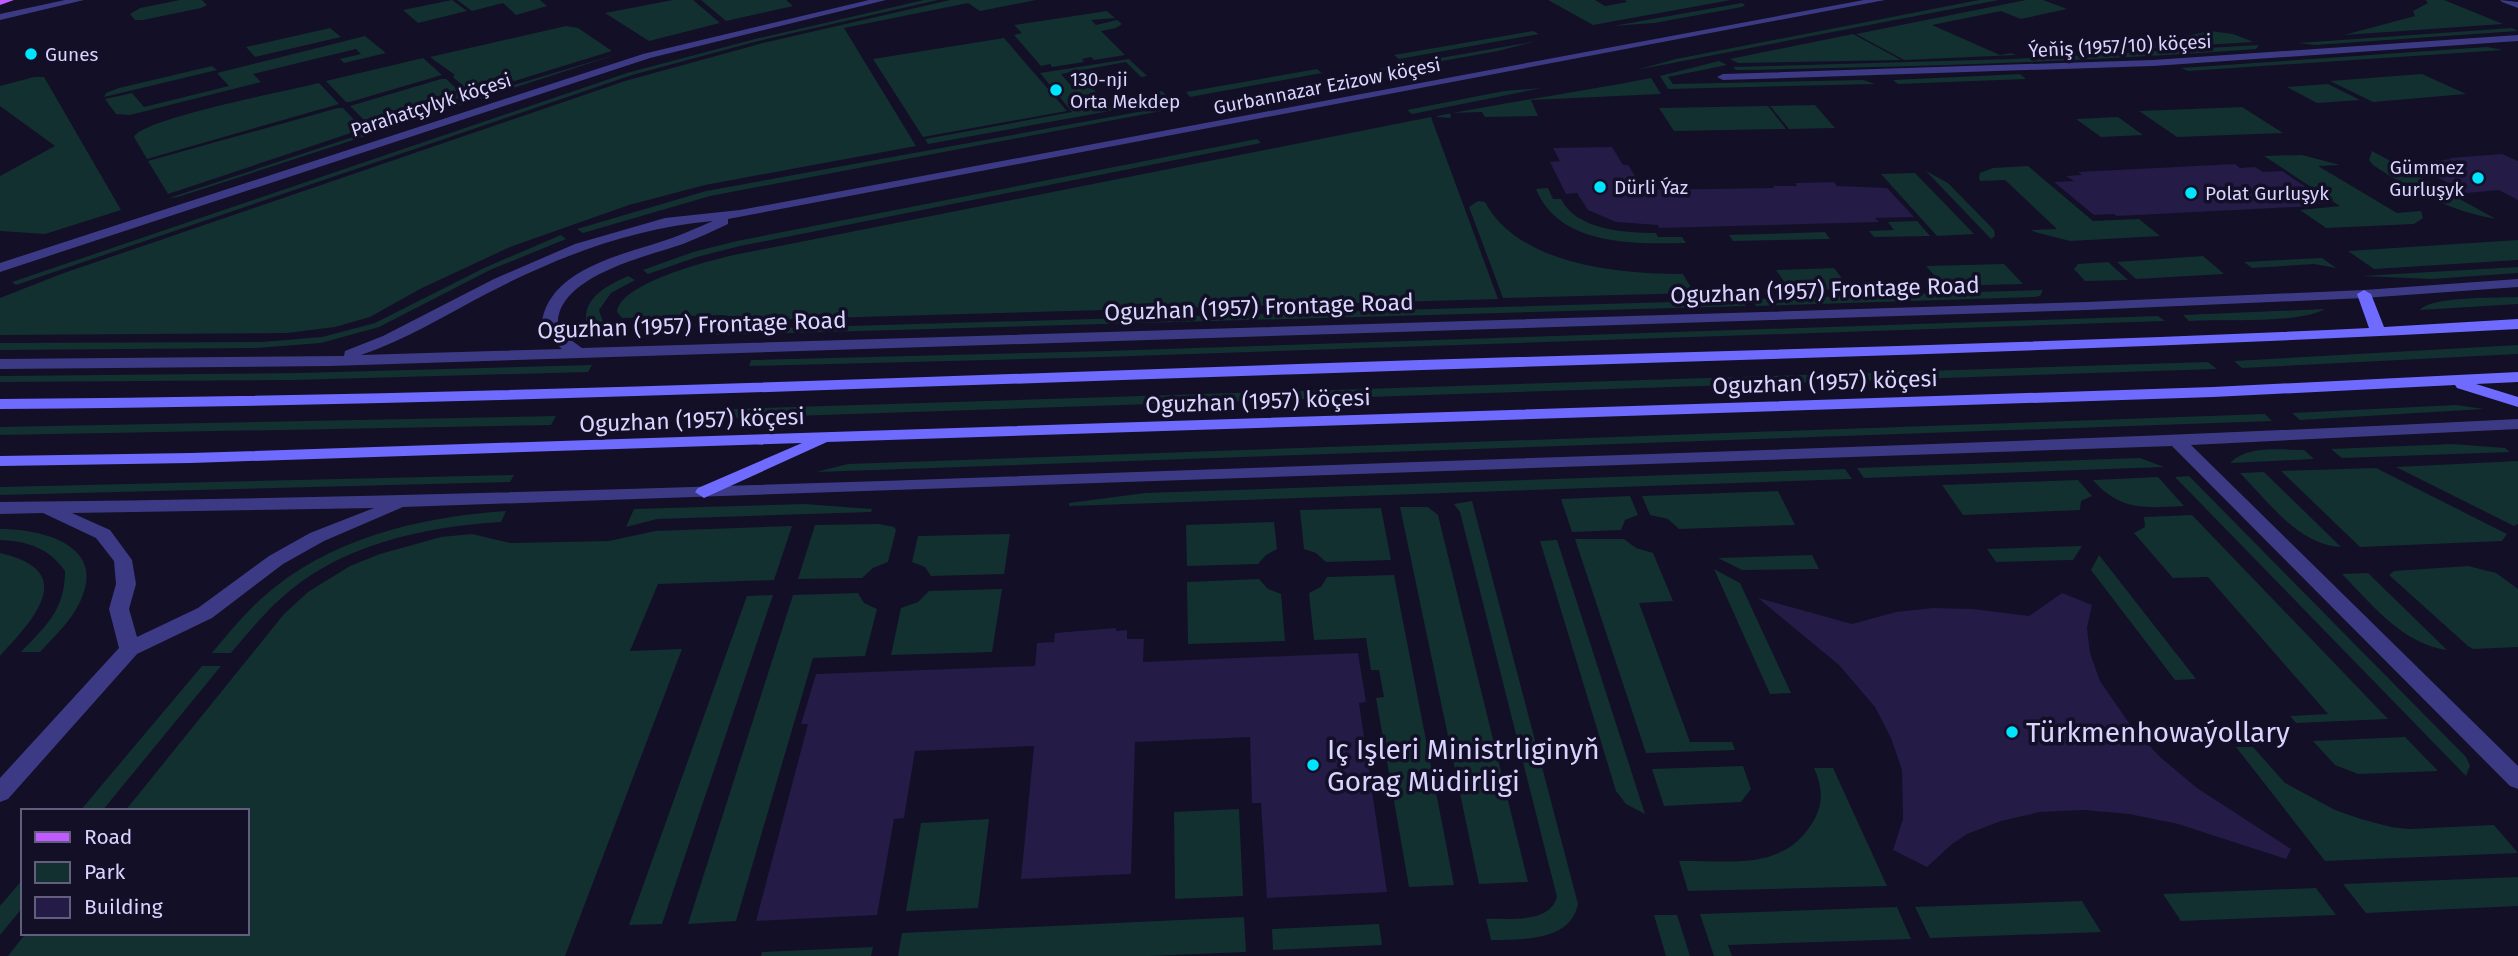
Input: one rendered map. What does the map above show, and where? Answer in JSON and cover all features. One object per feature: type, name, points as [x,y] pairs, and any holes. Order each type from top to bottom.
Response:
[{"type":"main road","points":[[0,2],[9,0]]},
{"type":"main road","points":[[2364,294],[2378,332]]},
{"type":"main road","name":"Oguzhan (1957) köçesi","points":[[0,404],[244,402],[852,384],[2378,332],[2518,324]]},
{"type":"main road","name":"Oguzhan (1957) köçesi","points":[[0,461],[191,458],[2199,393],[2518,377]]},
{"type":"main road","points":[[2453,382],[2518,402]]},
{"type":"main road","points":[[704,492],[828,438]]},
{"type":"street","points":[[0,17],[79,0]]},
{"type":"street","name":"Parahatçylyk köçesi","points":[[5,268],[609,68],[732,34],[881,0]]},
{"type":"street","name":"Gurbannazar Ezizow köçesi","points":[[740,214],[1880,0]]},
{"type":"street","points":[[2505,0],[2518,5]]},
{"type":"street","name":"Ýeňiş (1957/10) köçesi","points":[[1723,77],[2141,63],[2518,38]]},
{"type":"street","points":[[578,353],[559,340],[551,327],[550,317],[559,299],[573,285],[615,262],[682,239],[740,214]]},
{"type":"street","points":[[330,361],[395,337],[501,281],[589,245],[665,222],[740,214]]},
{"type":"street","name":"Oguzhan (1957) Frontage Road","points":[[0,364],[330,361],[2101,306],[2364,294],[2518,283]]},
{"type":"street","points":[[0,508],[408,501],[704,492],[2176,440],[2518,425]]},
{"type":"street","points":[[2176,440],[2518,779]]},
{"type":"street","points":[[0,793],[130,649],[205,613],[257,573],[317,537],[408,501]]},
{"type":"street","points":[[44,508],[103,534],[123,559],[126,584],[119,609],[130,649]]},
{"type":"green space","points":[[180,0],[202,0],[207,5],[143,20],[135,20],[130,14],[140,8]]},
{"type":"green space","points":[[452,0],[467,11],[418,23],[403,10]]},
{"type":"green space","points":[[457,0],[540,0],[547,6],[516,15],[503,3],[472,11]]},
{"type":"green space","points":[[673,0],[693,0],[720,23],[649,41],[605,13]]},
{"type":"green space","points":[[701,0],[786,0],[793,6],[726,21]]},
{"type":"green space","points":[[924,0],[938,0],[758,41],[632,75],[16,285],[12,282],[627,73],[755,39]]},
{"type":"green space","points":[[950,0],[1036,0],[980,11],[968,3],[844,28],[916,146],[705,185],[629,205],[510,247],[420,289],[370,317],[335,327],[287,333],[0,335],[0,298],[61,274],[625,81],[763,43]]},
{"type":"green space","points":[[1548,0],[1595,0],[1605,6],[1627,2],[1625,0],[1731,0],[1593,25]]},
{"type":"green space","points":[[1979,0],[1999,0],[1636,70],[1676,59]]},
{"type":"green space","points":[[2026,0],[2043,0],[2067,9],[2021,19],[2001,11],[1932,25],[2000,55],[2016,55],[1904,60],[1856,34]]},
{"type":"green space","points":[[2426,0],[2444,0],[2503,24],[2344,35],[2415,16],[2413,11],[2428,3]]},
{"type":"green space","points":[[1742,3],[1745,5],[1742,7],[1654,23],[1613,26]]},
{"type":"green space","points":[[1107,11],[1115,18],[1091,20],[1096,25],[1117,20],[1122,24],[1101,31],[1125,55],[1094,60],[1091,57],[1082,59],[1084,62],[1041,66],[1014,35],[1022,33],[1014,25]]},
{"type":"green space","points":[[566,26],[578,28],[612,51],[472,94],[453,77],[455,75],[430,57]]},
{"type":"green space","points":[[330,28],[341,37],[255,57],[246,47]]},
{"type":"green space","points":[[2512,28],[2518,31],[2315,45],[2298,43]]},
{"type":"green space","points":[[1533,31],[1539,34],[1399,59],[1394,55]]},
{"type":"green space","points":[[2210,31],[2233,34],[2254,42],[2122,50]]},
{"type":"green space","points":[[1853,34],[1901,60],[1738,63],[1730,59]]},
{"type":"green space","points":[[365,36],[386,53],[344,63],[340,59],[361,54],[356,49],[253,74],[261,82],[130,115],[116,114],[105,99],[132,93],[144,107],[229,86],[217,73]]},
{"type":"green space","points":[[1004,38],[1067,111],[923,137],[873,59]]},
{"type":"green space","points":[[1537,41],[1498,51],[1392,70],[1377,69]]},
{"type":"green space","points":[[2259,45],[2256,49],[2061,61],[1801,69],[1736,70],[1733,67],[2013,59]]},
{"type":"green space","points":[[2487,47],[2503,50],[2188,71],[2181,68]]},
{"type":"green space","points":[[621,53],[178,197],[169,198],[477,96]]},
{"type":"green space","points":[[423,58],[442,75],[350,102],[346,102],[326,81]]},
{"type":"green space","points":[[1129,59],[1147,76],[1141,77],[1126,62],[1061,74],[1074,89],[1090,86],[1097,93],[1081,96],[1093,109],[1159,97],[1156,92],[1162,91],[1171,100],[928,144],[925,139],[1072,112],[1040,73]]},
{"type":"green space","points":[[1719,61],[1727,65],[1668,77],[1673,84],[1863,80],[1875,84],[1668,89],[1660,76]]},
{"type":"green space","points":[[212,66],[217,70],[104,97],[106,93],[119,88]]},
{"type":"green space","points":[[1317,69],[1322,73],[1190,97],[1186,92]]},
{"type":"green space","points":[[2020,74],[2026,79],[1898,84],[1893,80]]},
{"type":"green space","points":[[2422,74],[2466,94],[2373,102],[2330,81]]},
{"type":"green space","points":[[44,77],[121,210],[45,234],[0,231],[0,176],[55,146],[0,106],[0,86]]},
{"type":"green space","points":[[1651,78],[1661,94],[1531,100],[1538,116],[1485,117],[1482,112],[1453,113]]},
{"type":"green space","points":[[446,79],[465,96],[371,127],[350,106]]},
{"type":"green space","points":[[319,83],[339,104],[147,159],[134,137],[162,122],[189,114]]},
{"type":"green space","points":[[2328,84],[2360,100],[2317,103],[2287,87]]},
{"type":"green space","points":[[1542,88],[1412,114],[1407,110],[1504,91]]},
{"type":"green space","points":[[1176,105],[1177,107],[1172,109],[710,196],[583,233],[577,229],[706,191]]},
{"type":"green space","points":[[1815,105],[1835,128],[1789,129],[1770,106]]},
{"type":"green space","points":[[1768,106],[1786,129],[1674,131],[1659,108]]},
{"type":"green space","points":[[2242,107],[2283,133],[2177,137],[2139,111]]},
{"type":"green space","points":[[343,108],[363,129],[168,194],[148,161]]},
{"type":"green space","points":[[1450,114],[1451,118],[1437,117],[1437,116]]},
{"type":"green space","points":[[1431,117],[1498,299],[753,320],[723,315],[622,318],[617,312],[622,301],[648,283],[686,268],[734,255]]},
{"type":"green space","points":[[2118,117],[2143,135],[2101,137],[2076,119]]},
{"type":"green space","points":[[1257,139],[1261,143],[740,246],[648,274],[643,270],[693,252],[737,241]]},
{"type":"green space","points":[[2372,151],[2495,219],[2448,205],[2402,183],[2373,165],[2369,160]]},
{"type":"green space","points":[[2302,155],[2340,165],[2318,166],[2397,213],[2421,211],[2423,218],[2414,224],[2326,228],[2300,210],[2340,206],[2264,156]]},
{"type":"green space","points":[[2028,166],[2093,221],[2139,219],[2160,236],[2070,241],[2031,230],[2057,229],[2005,180],[1980,181],[1979,178],[1980,173],[1993,168]]},
{"type":"green space","points":[[1926,171],[1948,183],[1994,230],[1995,236],[1991,239]]},
{"type":"green space","points":[[1915,173],[1974,234],[1937,236],[1881,174]]},
{"type":"green space","points":[[1548,188],[1553,199],[1561,199],[1568,209],[1590,223],[1603,228],[1656,233],[1658,237],[1682,237],[1686,243],[1622,241],[1600,238],[1580,231],[1562,222],[1547,208],[1536,189]]},
{"type":"green space","points":[[1478,201],[1485,202],[1500,223],[1521,240],[1546,252],[1601,268],[1683,274],[1694,293],[1503,298],[1469,207]]},
{"type":"green space","points":[[1917,221],[1930,236],[1874,237],[1869,231],[1894,230],[1888,222]]},
{"type":"green space","points":[[1825,232],[1830,239],[1733,241],[1729,235]]},
{"type":"green space","points":[[561,235],[566,239],[490,270],[379,327],[321,343],[256,348],[0,350],[0,343],[262,342],[322,337],[375,323],[484,268]]},
{"type":"green space","points":[[2518,240],[2518,260],[2374,269],[2348,251]]},
{"type":"green space","points":[[2203,256],[2224,274],[2136,279],[2117,262]]},
{"type":"green space","points":[[2322,258],[2336,268],[2314,264],[2252,268],[2244,262]]},
{"type":"green space","points":[[2108,262],[2128,280],[2085,281],[2074,269],[2078,264]]},
{"type":"green space","points":[[2004,264],[2023,284],[1944,286],[1926,266]]},
{"type":"green space","points":[[2518,267],[2518,273],[2432,279],[2361,276]]},
{"type":"green space","points":[[1834,268],[1850,289],[1790,290],[1776,270]]},
{"type":"green space","points":[[628,276],[635,280],[611,293],[599,310],[603,322],[617,330],[612,337],[594,330],[586,321],[586,312],[593,298]]},
{"type":"green space","points":[[2043,290],[2040,296],[2034,297],[1756,306],[1752,299]]},
{"type":"green space","points":[[2518,297],[2518,304],[2420,310],[2427,305],[2451,300]]},
{"type":"green space","points":[[1742,300],[1746,306],[716,335],[721,324],[748,329]]},
{"type":"green space","points":[[2325,309],[2297,317],[2260,320],[2189,321],[2183,315]]},
{"type":"green space","points":[[2158,316],[2165,321],[1104,357],[749,366],[751,360]]},
{"type":"green space","points":[[2518,345],[2518,354],[2242,368],[2234,361]]},
{"type":"green space","points":[[2208,362],[2217,369],[729,418],[733,409]]},
{"type":"green space","points":[[592,365],[588,372],[293,380],[0,382],[0,376],[298,373]]},
{"type":"green space","points":[[2456,405],[2484,409],[2300,420],[2292,413]]},
{"type":"green space","points":[[2265,414],[2272,421],[816,472],[848,464]]},
{"type":"green space","points":[[556,416],[551,425],[0,435],[0,427]]},
{"type":"green space","points":[[2453,444],[2505,448],[2510,452],[2342,458],[2331,449]]},
{"type":"green space","points":[[2304,450],[2314,459],[2230,463],[2237,457],[2255,451]]},
{"type":"green space","points":[[2140,458],[2164,467],[1864,478],[1857,468]]},
{"type":"green space","points":[[2518,461],[2518,524],[2514,526],[2396,467]]},
{"type":"green space","points":[[2376,468],[2507,534],[2502,541],[2360,547],[2281,471]]},
{"type":"green space","points":[[1845,469],[1852,479],[1069,506],[1069,503],[1145,493]]},
{"type":"green space","points":[[2264,472],[2341,547],[2311,539],[2298,530],[2240,473]]},
{"type":"green space","points":[[514,475],[510,482],[0,495],[0,487]]},
{"type":"green space","points":[[2189,476],[2466,757],[2470,766],[2466,776],[2175,477]]},
{"type":"green space","points":[[2158,477],[2184,506],[2145,507],[2123,502],[2103,490],[2093,480]]},
{"type":"green space","points":[[2078,480],[2092,496],[2081,501],[2080,510],[1963,515],[1942,485]]},
{"type":"green space","points":[[1778,491],[1795,525],[1679,529],[1668,519],[1650,515],[1642,496]]},
{"type":"green space","points":[[1630,496],[1638,515],[1625,520],[1621,530],[1572,532],[1561,499]]},
{"type":"green space","points":[[1472,501],[1578,904],[1566,926],[1544,936],[1491,940],[1486,919],[1537,916],[1553,906],[1557,897],[1460,512],[1454,504]]},
{"type":"green space","points":[[804,504],[872,509],[871,512],[657,519],[626,527],[634,509]]},
{"type":"green space","points":[[1400,507],[1428,507],[1438,515],[1528,882],[1479,884]]},
{"type":"green space","points":[[1381,508],[1391,560],[1326,562],[1316,553],[1304,549],[1300,510]]},
{"type":"green space","points":[[506,511],[501,522],[411,534],[382,542],[327,566],[278,601],[231,653],[212,653],[262,598],[288,577],[316,560],[376,534],[408,525]]},
{"type":"green space","points":[[2192,515],[2388,719],[2296,723],[2290,716],[2328,714],[2208,577],[2173,578],[2134,533],[2145,527],[2144,517]]},
{"type":"green space","points":[[1274,522],[1277,549],[1266,555],[1258,564],[1187,566],[1186,525]]},
{"type":"green space","points":[[879,524],[894,527],[896,530],[888,562],[873,568],[862,578],[798,579],[815,525]]},
{"type":"green space","points":[[792,526],[774,580],[658,584],[630,651],[682,649],[565,956],[8,956],[24,935],[248,935],[248,809],[127,809],[284,614],[308,592],[350,566],[380,554],[441,537],[472,534],[510,543],[609,541],[655,531]]},
{"type":"green space","points":[[0,529],[34,532],[51,537],[78,554],[85,567],[86,582],[80,602],[67,622],[40,652],[21,652],[46,625],[58,607],[65,571],[45,551],[37,547],[0,540]]},
{"type":"green space","points":[[1010,534],[1004,574],[931,576],[925,567],[912,562],[918,536]]},
{"type":"green space","points":[[1575,539],[1624,539],[1636,548],[1653,553],[1673,601],[1639,603],[1690,742],[1732,742],[1735,750],[1646,753]]},
{"type":"green space","points":[[1557,540],[1645,814],[1626,804],[1616,791],[1540,541]]},
{"type":"green space","points":[[2082,546],[2073,560],[1996,562],[1987,549]]},
{"type":"green space","points":[[0,553],[24,561],[38,571],[44,583],[43,597],[36,611],[0,656]]},
{"type":"green space","points":[[1812,555],[1819,569],[1742,570],[1718,558]]},
{"type":"green space","points":[[2099,555],[2196,679],[2175,680],[2091,570]]},
{"type":"green space","points":[[2468,566],[2496,573],[2518,589],[2518,647],[2473,649],[2389,575],[2394,571]]},
{"type":"green space","points":[[1714,569],[1740,583],[1791,693],[1770,694]]},
{"type":"green space","points":[[2368,573],[2447,650],[2416,640],[2402,631],[2342,574]]},
{"type":"green space","points":[[1394,575],[1454,885],[1409,887],[1376,698],[1384,697],[1379,670],[1371,670],[1366,638],[1314,640],[1309,593],[1321,587],[1327,577]]},
{"type":"green space","points":[[1259,579],[1268,589],[1281,594],[1285,641],[1188,644],[1187,582]]},
{"type":"green space","points":[[1002,589],[992,652],[891,655],[901,608],[918,602],[929,591]]},
{"type":"green space","points":[[858,593],[864,603],[877,609],[865,656],[813,658],[736,921],[688,924],[793,595]]},
{"type":"green space","points":[[773,595],[662,924],[629,925],[747,596]]},
{"type":"green space","points":[[202,666],[221,666],[104,809],[82,809]]},
{"type":"green space","points":[[2405,737],[2438,771],[2358,774],[2335,765],[2313,741]]},
{"type":"green space","points":[[2236,747],[2253,747],[2285,783],[2335,810],[2391,827],[2409,829],[2494,825],[2518,853],[2325,861]]},
{"type":"green space","points":[[1743,766],[1751,789],[1741,802],[1664,806],[1652,769]]},
{"type":"green space","points":[[1814,768],[1833,768],[1887,886],[1688,891],[1679,861],[1755,860],[1772,856],[1802,837],[1814,820],[1821,800],[1819,781]]},
{"type":"green space","points":[[1239,809],[1243,896],[1175,899],[1174,812]]},
{"type":"green space","points":[[989,819],[978,908],[906,911],[921,823]]},
{"type":"green space","points":[[2518,877],[2518,906],[2366,913],[2343,884]]},
{"type":"green space","points":[[21,881],[21,909],[0,935],[0,906]]},
{"type":"green space","points":[[2316,888],[2336,915],[2181,921],[2163,894]]},
{"type":"green space","points":[[2082,901],[2101,932],[1930,938],[1915,907]]},
{"type":"green space","points":[[1897,907],[1911,939],[1728,945],[1732,956],[1714,956],[1700,914]]},
{"type":"green space","points":[[1654,915],[1677,915],[1690,956],[1666,956]]},
{"type":"green space","points":[[1244,917],[1246,952],[1149,956],[898,956],[902,933]]},
{"type":"green space","points":[[1379,924],[1382,945],[1273,950],[1272,929]]},
{"type":"green space","points":[[873,947],[871,956],[761,956],[762,952]]},
{"type":"building","name":"Dürli Ýaz","points":[[1612,147],[1644,190],[1774,188],[1773,186],[1797,186],[1795,183],[1834,182],[1837,186],[1887,188],[1914,217],[1875,218],[1879,222],[1659,228],[1658,225],[1616,222],[1588,210],[1577,193],[1566,194],[1550,162],[1560,161],[1553,148]]},
{"type":"building","name":"Gümmez Gurluşyk","points":[[2502,154],[2518,161],[2518,200],[2499,190],[2467,193],[2416,166],[2432,165],[2426,162],[2451,159],[2449,158]]},
{"type":"building","name":"Polat Gurluşyk","points":[[2235,164],[2240,168],[2255,167],[2263,172],[2282,171],[2330,203],[2310,204],[2314,206],[2094,215],[2054,182],[2074,181],[2066,176],[2082,175],[2078,172]]},
{"type":"building","name":"Türkmenhowaýollary","points":[[2062,593],[2092,605],[2087,628],[2090,653],[2100,681],[2131,726],[2160,757],[2197,788],[2291,849],[2286,859],[2178,824],[2129,814],[2083,810],[2040,812],[2001,821],[1967,834],[1927,867],[1893,850],[1903,819],[1902,770],[1891,738],[1875,707],[1839,665],[1758,598],[1852,624],[1896,612],[1933,608],[1973,609],[2029,616]]},
{"type":"building","name":"Iç Işleri Ministrliginyň Gorag Müdirligi","points":[[1116,628],[1116,631],[1127,630],[1127,639],[1144,639],[1143,662],[1358,653],[1366,702],[1359,703],[1387,892],[1267,898],[1261,803],[1252,803],[1250,737],[1135,742],[1131,874],[1021,879],[1034,746],[915,751],[904,818],[894,819],[877,915],[756,921],[808,724],[801,724],[816,674],[1035,666],[1037,643],[1054,642],[1055,633]]},
{"type":"place","name":"Gunes","points":[[31,54]]},
{"type":"place","name":"130-nji Orta Mekdep","points":[[1056,90]]},
{"type":"place","name":"Gümmez Gurluşyk","points":[[2478,178]]},
{"type":"place","name":"Dürli Ýaz","points":[[1600,187]]},
{"type":"place","name":"Polat Gurluşyk","points":[[2191,193]]},
{"type":"place","name":"Türkmenhowaýollary","points":[[2012,732]]},
{"type":"place","name":"Iç Işleri Ministrliginyň Gorag Müdirligi","points":[[1313,765]]}]
